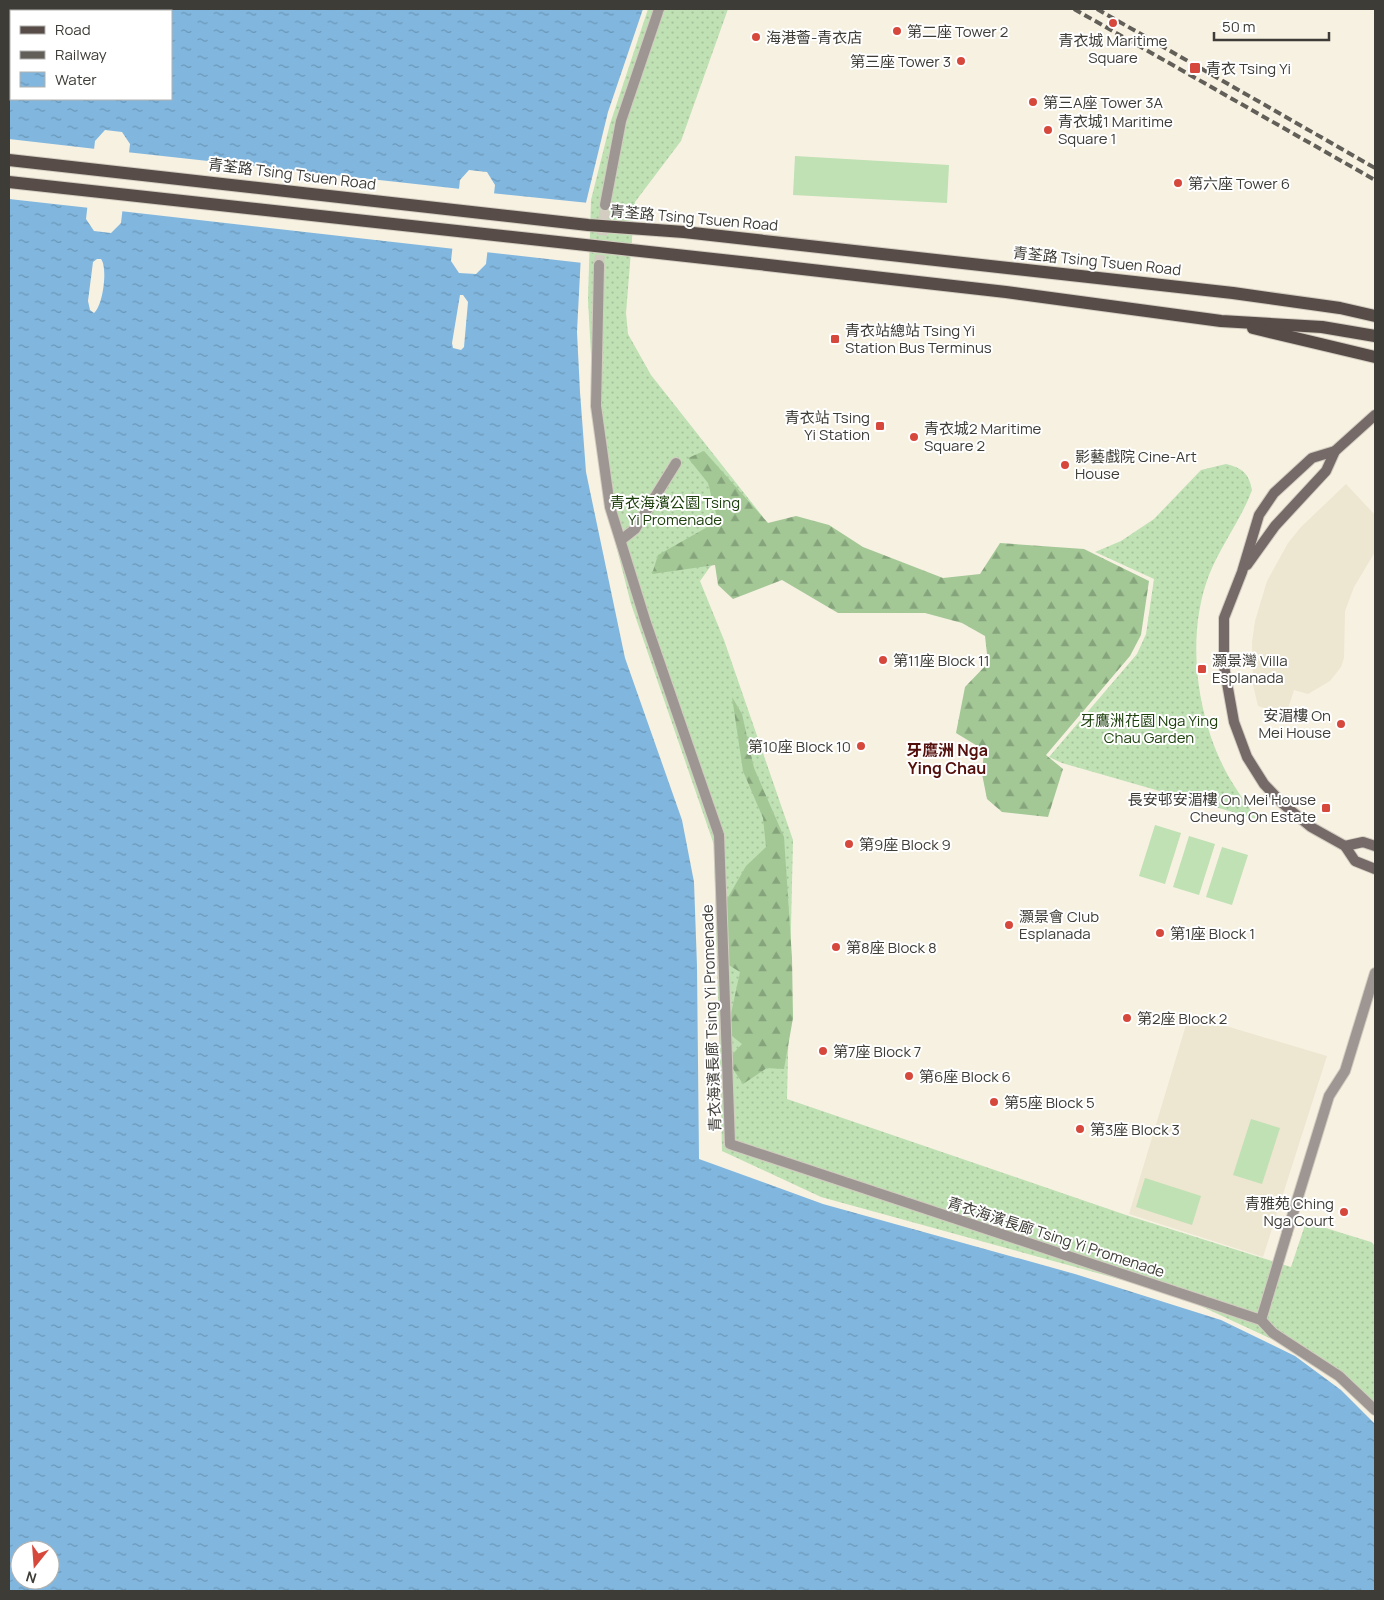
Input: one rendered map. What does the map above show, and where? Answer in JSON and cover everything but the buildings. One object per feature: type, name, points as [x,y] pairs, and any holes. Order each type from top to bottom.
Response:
[{"type":"main road","name":"青荃路 Tsing Tsuen Road","points":[[9,160],[588,224],[788,242],[1233,292],[1340,308],[1375,316]]},
{"type":"main road","points":[[9,182],[1006,292],[1221,321],[1375,357]]},
{"type":"main road","points":[[1340,308],[1375,309]]},
{"type":"main road","points":[[1221,321],[1286,323],[1375,336]]},
{"type":"main road","points":[[1375,416],[1335,450],[1312,458],[1274,493],[1259,515],[1242,572],[1224,618],[1224,666],[1229,702],[1244,748],[1264,784],[1283,804],[1311,827],[1345,846],[1355,861],[1375,869]]},
{"type":"main road","points":[[1242,572],[1285,514],[1326,471],[1335,450]]},
{"type":"main road","points":[[1345,846],[1363,842],[1375,846]]},
{"type":"street","points":[[605,205],[620,121],[659,9]]},
{"type":"street","name":"青衣海濱長廊 Tsing Yi Promenade","points":[[599,265],[596,406],[610,507],[646,623],[719,836],[730,1144],[1261,1320],[1273,1333],[1339,1376],[1375,1410]]},
{"type":"street","points":[[621,540],[635,529],[676,463]]},
{"type":"street","points":[[1261,1320],[1329,1096],[1345,1071],[1375,973]]},
{"type":"shaded area","points":[[1346,484],[1375,515],[1375,552],[1354,587],[1345,611],[1344,658],[1341,667],[1330,681],[1308,694],[1294,690],[1286,715],[1258,706],[1253,685],[1252,642],[1255,621],[1267,581],[1288,543],[1301,527]]},
{"type":"shaded area","points":[[1189,1015],[1327,1056],[1263,1257],[1129,1214]]},
{"type":"green space","name":"青衣海濱公園 Tsing Yi Promenade","points":[[648,9],[728,9],[681,141],[635,202],[626,313],[628,334],[651,375],[763,517],[710,567],[700,581],[724,640],[793,840],[787,1099],[1126,1215],[1291,1267],[1306,1222],[1371,1242],[1375,1246],[1375,1415],[1349,1389],[1293,1349],[1177,1295],[821,1197],[722,1151],[714,845],[631,604],[612,530],[596,446],[588,300],[591,200],[610,124]]},
{"type":"green space","points":[[795,156],[949,165],[947,203],[793,195]]},
{"type":"green space","points":[[704,451],[768,523],[796,516],[829,525],[863,547],[943,578],[980,574],[1000,543],[1084,549],[1149,581],[1141,635],[1130,656],[1046,755],[1063,769],[1048,817],[1002,812],[987,799],[982,774],[984,750],[956,733],[965,687],[988,663],[985,636],[962,623],[925,613],[838,613],[782,580],[733,599],[718,585],[715,565],[652,574],[658,555],[718,521],[708,483],[688,458]]},
{"type":"green space","name":"牙鷹洲花園 Nga Ying Chau Garden","points":[[1226,464],[1236,467],[1247,475],[1252,490],[1219,553],[1209,575],[1202,598],[1196,648],[1197,673],[1201,698],[1214,746],[1231,781],[1257,819],[1062,763],[1049,757],[1137,654],[1146,634],[1154,579],[1095,552],[1121,541],[1154,519],[1201,470]]},
{"type":"green space","points":[[732,697],[742,714],[754,768],[784,837],[792,958],[793,1018],[784,1069],[767,1068],[743,1084],[727,1060],[742,1044],[727,1032],[740,972],[727,964],[722,908],[746,866],[766,847],[763,818],[743,771]]},
{"type":"green space","points":[[1155,825],[1181,833],[1165,884],[1139,876]]},
{"type":"green space","points":[[1189,836],[1215,844],[1199,895],[1173,887]]},
{"type":"green space","points":[[1222,847],[1248,855],[1232,905],[1206,897]]},
{"type":"green space","points":[[1251,1119],[1280,1128],[1262,1184],[1233,1175]]},
{"type":"green space","points":[[1145,1178],[1201,1196],[1192,1225],[1136,1207]]},
{"type":"water","points":[[9,9],[643,9],[608,112],[583,215],[577,332],[586,472],[625,658],[682,820],[694,882],[699,1159],[823,1204],[1075,1274],[1221,1320],[1295,1356],[1341,1390],[1375,1424],[1375,1591],[9,1591]],"holes":[[[105,130],[122,132],[130,144],[121,223],[111,233],[94,231],[86,219],[95,141]],[[469,170],[487,172],[495,185],[486,264],[476,274],[459,273],[451,261],[460,180]],[[101,259],[104,270],[104,287],[100,303],[94,313],[90,310],[88,301],[93,262]],[[460,295],[463,295],[468,302],[464,347],[461,350],[453,348],[452,343]]]},
{"type":"pier","points":[[9,139],[96,149],[90,208],[9,199]]},
{"type":"pier","points":[[126,152],[461,189],[455,249],[120,211]]},
{"type":"pier","points":[[491,193],[589,203],[586,215],[583,263],[485,252]]},
{"type":"tunnel","points":[[599,265],[605,205]]},
{"type":"railway","points":[[1074,9],[1375,180]]},
{"type":"railway","points":[[1097,9],[1375,168]]},
{"type":"place","name":"青衣城 Maritime Square","points":[[1113,23]]},
{"type":"place","name":"第二座 Tower 2","points":[[897,31]]},
{"type":"place","name":"海港薈-青衣店","points":[[756,37]]},
{"type":"place","name":"第三座 Tower 3","points":[[961,61]]},
{"type":"place","name":"青衣 Tsing Yi","points":[[1195,68]]},
{"type":"place","name":"第三A座 Tower 3A","points":[[1033,102]]},
{"type":"place","name":"青衣城1 Maritime Square 1","points":[[1048,130]]},
{"type":"place","name":"第六座 Tower 6","points":[[1178,183]]},
{"type":"place","name":"青衣站總站 Tsing Yi Station Bus Terminus","points":[[835,339]]},
{"type":"place","name":"青衣站 Tsing Yi Station","points":[[880,426]]},
{"type":"place","name":"青衣城2 Maritime Square 2","points":[[914,437]]},
{"type":"place","name":"影藝戲院 Cine-Art House","points":[[1065,465]]},
{"type":"place","name":"第11座 Block 11","points":[[883,660]]},
{"type":"place","name":"灝景灣 Villa Esplanada","points":[[1202,669]]},
{"type":"place","name":"安湄樓 On Mei House","points":[[1341,724]]},
{"type":"place","name":"第10座 Block 10","points":[[861,746]]},
{"type":"place","name":"長安邨安湄樓 On Mei House Cheung On Estate","points":[[1326,808]]},
{"type":"place","name":"第9座 Block 9","points":[[849,844]]},
{"type":"place","name":"灝景會 Club Esplanada","points":[[1009,925]]},
{"type":"place","name":"第1座 Block 1","points":[[1160,933]]},
{"type":"place","name":"第8座 Block 8","points":[[836,947]]},
{"type":"place","name":"第2座 Block 2","points":[[1127,1018]]},
{"type":"place","name":"第7座 Block 7","points":[[823,1051]]},
{"type":"place","name":"第6座 Block 6","points":[[909,1076]]},
{"type":"place","name":"第5座 Block 5","points":[[994,1102]]},
{"type":"place","name":"第3座 Block 3","points":[[1080,1129]]},
{"type":"place","name":"青雅苑 Ching Nga Court","points":[[1344,1212]]},
{"type":"district","name":"牙鷹洲 Nga Ying Chau","points":[[947,759]]}]
